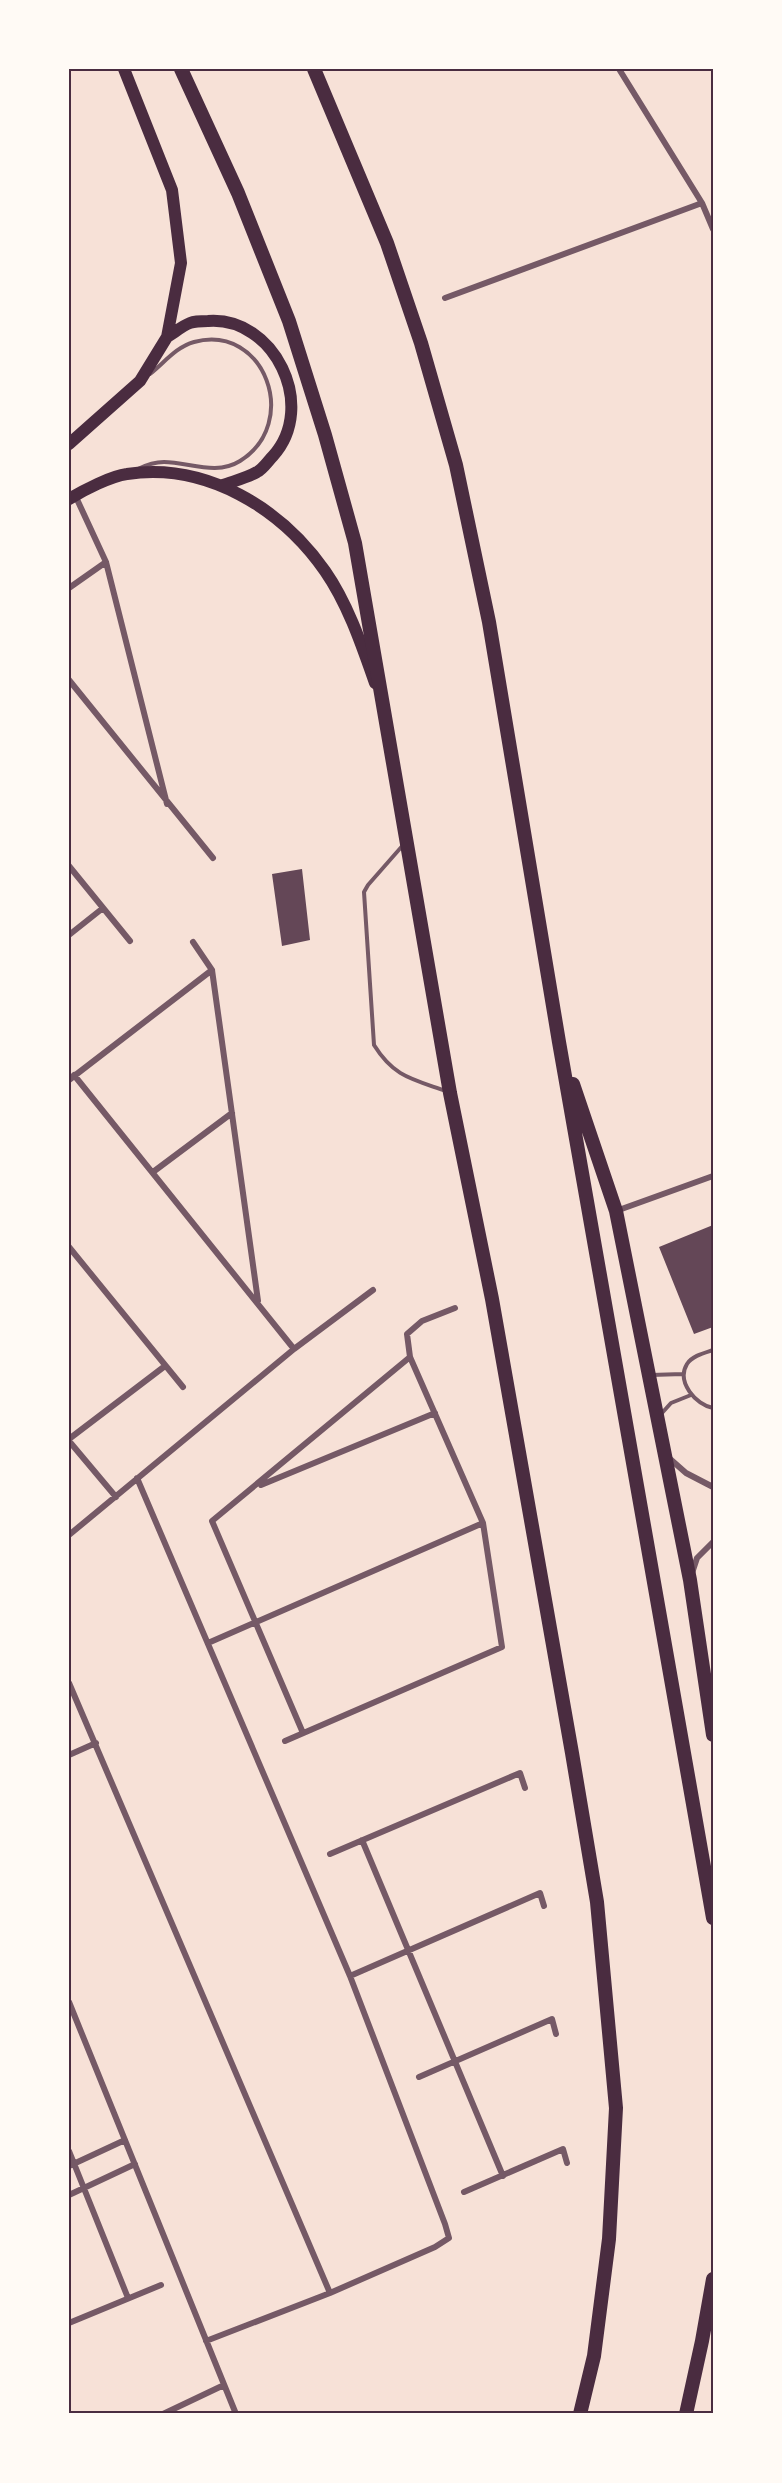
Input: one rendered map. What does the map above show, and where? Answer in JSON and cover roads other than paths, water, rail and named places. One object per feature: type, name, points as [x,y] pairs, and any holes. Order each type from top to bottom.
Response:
[{"type":"highway","points":[[181,69],[238,193],[292,332],[325,435],[355,543],[450,1093],[492,1299],[572,1753],[597,1902],[616,2108],[609,2239],[594,2356],[580,2414]]},
{"type":"highway","points":[[314,69],[387,243],[421,343],[456,465],[489,622],[559,1041],[697,1815],[713,1918]]},
{"type":"highway","points":[[559,1041],[616,1211],[657,1418],[667,1456],[690,1580],[713,1735]]},
{"type":"highway","points":[[686,2414],[713,2279]]},
{"type":"main road","points":[[69,444],[141,381],[166,337],[182,263],[172,190],[124,69]]},
{"type":"main road","points":[[166,337],[191,322],[219,320],[242,326],[264,341],[280,365],[292,393],[292,419],[281,447],[259,471],[223,485]]},
{"type":"main road","points":[[72,497],[126,474],[165,473],[196,477],[223,485],[252,501],[303,542],[327,573],[359,639],[385,712]]},
{"type":"street","points":[[619,69],[702,204],[713,229]]},
{"type":"street","points":[[445,298],[702,204]]},
{"type":"street","points":[[72,497],[106,562],[167,804]]},
{"type":"street","points":[[69,588],[106,562]]},
{"type":"street","points":[[69,680],[213,858]]},
{"type":"street","points":[[69,866],[130,941]]},
{"type":"street","points":[[69,935],[103,908]]},
{"type":"street","points":[[193,942],[212,970],[258,1301]]},
{"type":"street","points":[[212,970],[72,1078],[153,1172],[294,1349]]},
{"type":"street","points":[[153,1172],[232,1113]]},
{"type":"street","points":[[616,1211],[713,1176]]},
{"type":"street","points":[[69,1247],[183,1387]]},
{"type":"street","points":[[69,1535],[294,1349],[373,1290]]},
{"type":"street","points":[[285,1741],[502,1647],[483,1524],[410,1357],[407,1334],[423,1321],[455,1308]]},
{"type":"street","points":[[303,1734],[212,1521],[255,1488],[410,1357]]},
{"type":"street","points":[[116,1497],[69,1440],[165,1366]]},
{"type":"street","points":[[255,1488],[435,1413]]},
{"type":"street","points":[[667,1456],[686,1473],[713,1487]]},
{"type":"street","points":[[137,1478],[350,1976],[446,2224],[449,2238],[435,2247],[330,2294],[207,2341]]},
{"type":"street","points":[[208,1643],[483,1524]]},
{"type":"street","points":[[690,1580],[697,1558],[713,1542]]},
{"type":"street","points":[[69,1683],[330,2294]]},
{"type":"street","points":[[69,1755],[96,1743]]},
{"type":"street","points":[[330,1854],[520,1773],[525,1788]]},
{"type":"street","points":[[362,1840],[503,2176]]},
{"type":"street","points":[[350,1976],[540,1893],[544,1906]]},
{"type":"street","points":[[69,2002],[236,2414]]},
{"type":"street","points":[[419,2077],[552,2019],[556,2034]]},
{"type":"street","points":[[71,2165],[125,2140]]},
{"type":"street","points":[[464,2192],[563,2150],[567,2163]]},
{"type":"street","points":[[69,2151],[71,2165],[84,2188],[128,2298]]},
{"type":"street","points":[[69,2194],[135,2164]]},
{"type":"street","points":[[69,2323],[161,2285]]},
{"type":"street","points":[[163,2414],[224,2385]]},
{"type":"lane","points":[[126,474],[163,462],[208,468],[224,467],[239,462],[254,450],[267,432],[271,416],[272,396],[265,376],[254,359],[241,348],[228,343],[213,340],[194,342],[176,351],[141,381]]},
{"type":"lane","points":[[407,842],[364,892],[374,1045],[386,1063],[401,1074],[450,1093]]},
{"type":"lane","points":[[713,1350],[693,1358],[687,1364],[683,1374],[691,1395],[704,1406],[713,1408]]},
{"type":"lane","points":[[650,1375],[683,1374]]},
{"type":"lane","points":[[657,1418],[671,1403],[691,1395]]}]
